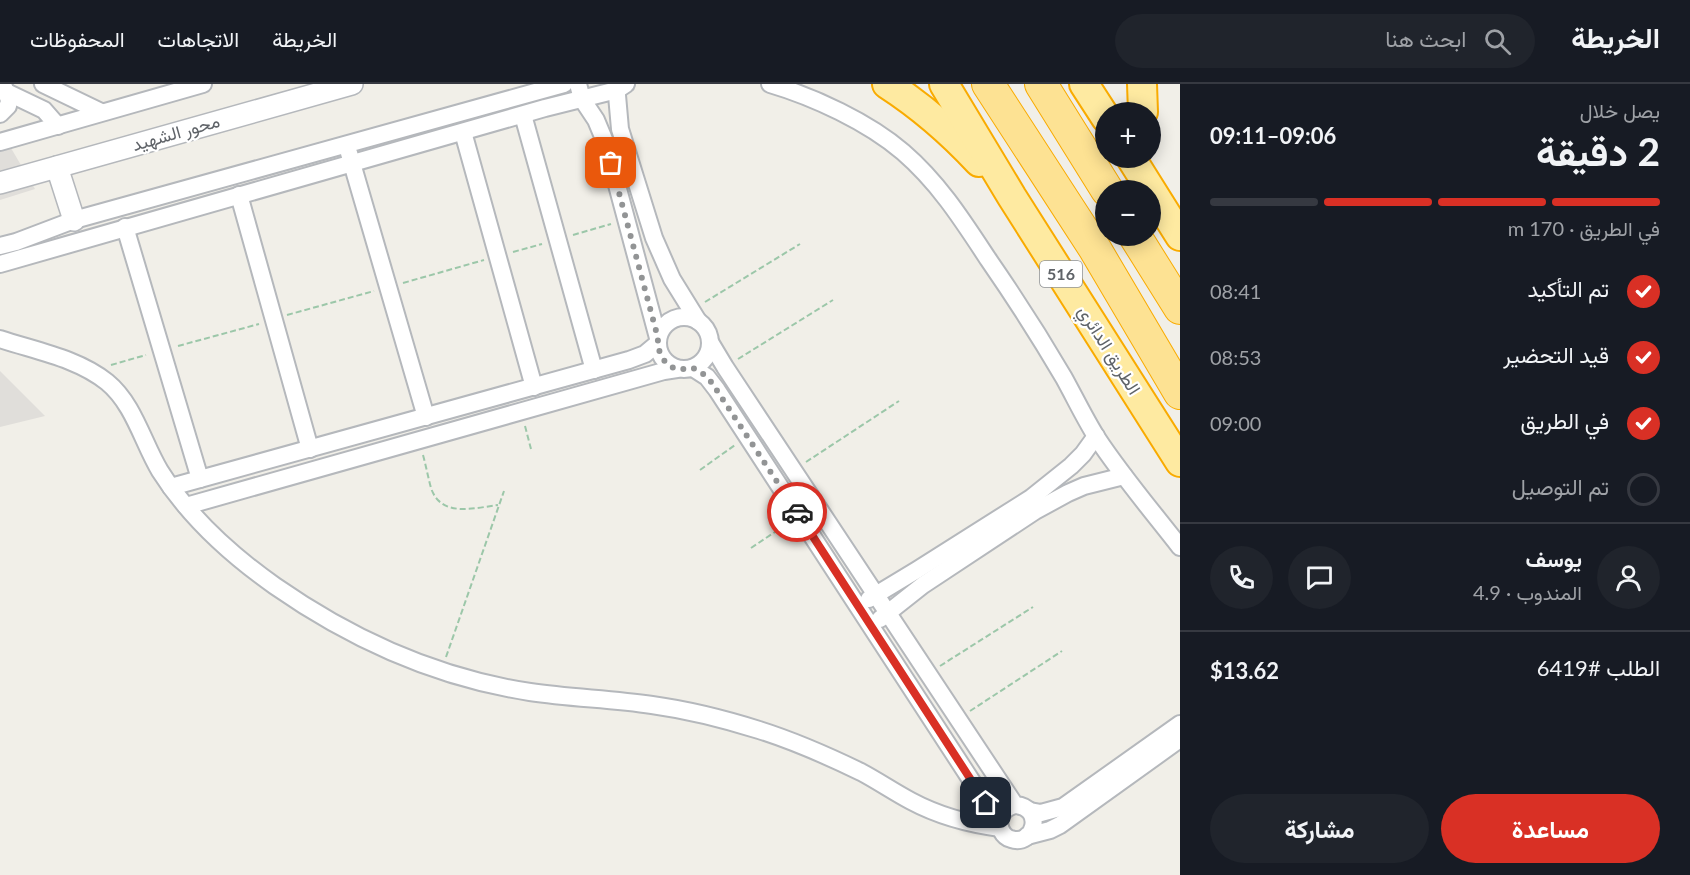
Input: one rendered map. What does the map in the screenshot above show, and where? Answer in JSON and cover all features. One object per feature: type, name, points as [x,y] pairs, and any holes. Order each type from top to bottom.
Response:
[{"type":"highway","points":[[887,84],[916,103],[961,142],[1012,197]]},
{"type":"highway","name":"الطريق الدائري","points":[[944,84],[1012,197],[1180,462]]},
{"type":"highway","name":"الطريق الدائري","points":[[988,84],[1095,249],[1180,393]]},
{"type":"highway","points":[[1041,84],[1101,180]]},
{"type":"highway","points":[[1084,84],[1096,102]]},
{"type":"highway","points":[[1142,84],[1143,102]]},
{"type":"highway","points":[[1161,205],[1180,236]]},
{"type":"highway","points":[[1141,246],[1180,308]]},
{"type":"street","points":[[42,84],[101,112]]},
{"type":"street","points":[[0,142],[202,84]]},
{"type":"street","name":"محور الشهيد","points":[[0,183],[352,84]]},
{"type":"street","points":[[0,246],[74,220],[564,84]]},
{"type":"street","points":[[770,84],[823,104],[868,128],[902,151],[928,176],[950,202],[1027,316],[1096,436],[1124,476],[1180,547]]},
{"type":"street","points":[[0,264],[523,115],[580,91],[620,86],[620,129],[652,231],[672,279],[694,316],[708,333],[710,350],[700,364],[657,373],[186,506]]},
{"type":"street","points":[[4,89],[44,110],[58,126]]},
{"type":"street","points":[[0,114],[8,106],[4,89]]},
{"type":"street","points":[[580,91],[602,132],[627,220],[659,352],[669,365],[700,372],[712,383],[1002,833],[1017,840],[1060,825],[1180,739]]},
{"type":"street","points":[[523,115],[594,370]]},
{"type":"street","points":[[463,132],[534,387]]},
{"type":"street","points":[[346,144],[426,417]]},
{"type":"street","points":[[57,166],[74,220]]},
{"type":"street","points":[[238,195],[310,448]]},
{"type":"street","points":[[124,227],[200,479]]},
{"type":"street","points":[[171,487],[637,358],[658,341],[666,323],[682,317],[694,316]]},
{"type":"street","points":[[0,339],[77,364],[110,385],[124,402],[158,468],[186,506],[235,554],[272,584],[352,634],[441,671],[485,683],[531,692],[652,705],[706,715],[760,730],[813,750],[863,773],[928,809],[963,822],[999,826]]},
{"type":"street","points":[[710,342],[958,719],[1034,822],[1027,836]]},
{"type":"street","points":[[857,607],[1031,498],[1071,466],[1096,436]]},
{"type":"street","points":[[870,627],[923,585],[1035,511],[1084,486],[1124,476]]},
{"type":"street","points":[[999,826],[1002,813],[1010,806],[1041,813],[1063,807],[1180,724]]},
{"type":"path","points":[[91,371],[627,220]]},
{"type":"path","points":[[694,316],[800,244]]},
{"type":"path","points":[[725,367],[834,300]]},
{"type":"path","points":[[794,471],[898,401]]},
{"type":"path","points":[[522,412],[531,449]]},
{"type":"path","points":[[700,470],[747,436]]},
{"type":"path","points":[[420,440],[431,490],[437,500],[446,507],[457,510],[499,505]]},
{"type":"path","points":[[441,671],[504,491]]},
{"type":"path","points":[[751,548],[799,516]]},
{"type":"path","points":[[928,674],[1033,607]]},
{"type":"path","points":[[958,719],[1062,651]]},
{"type":"shaded area","points":[[0,133],[35,189],[0,200]]},
{"type":"shaded area","points":[[0,371],[45,416],[0,427]]},
{"type":"way so far","points":[[611,163],[658,338],[659,352],[669,365],[677,369],[693,368],[707,377],[797,512]]},
{"type":"route","points":[[797,512],[986,803]]}]
